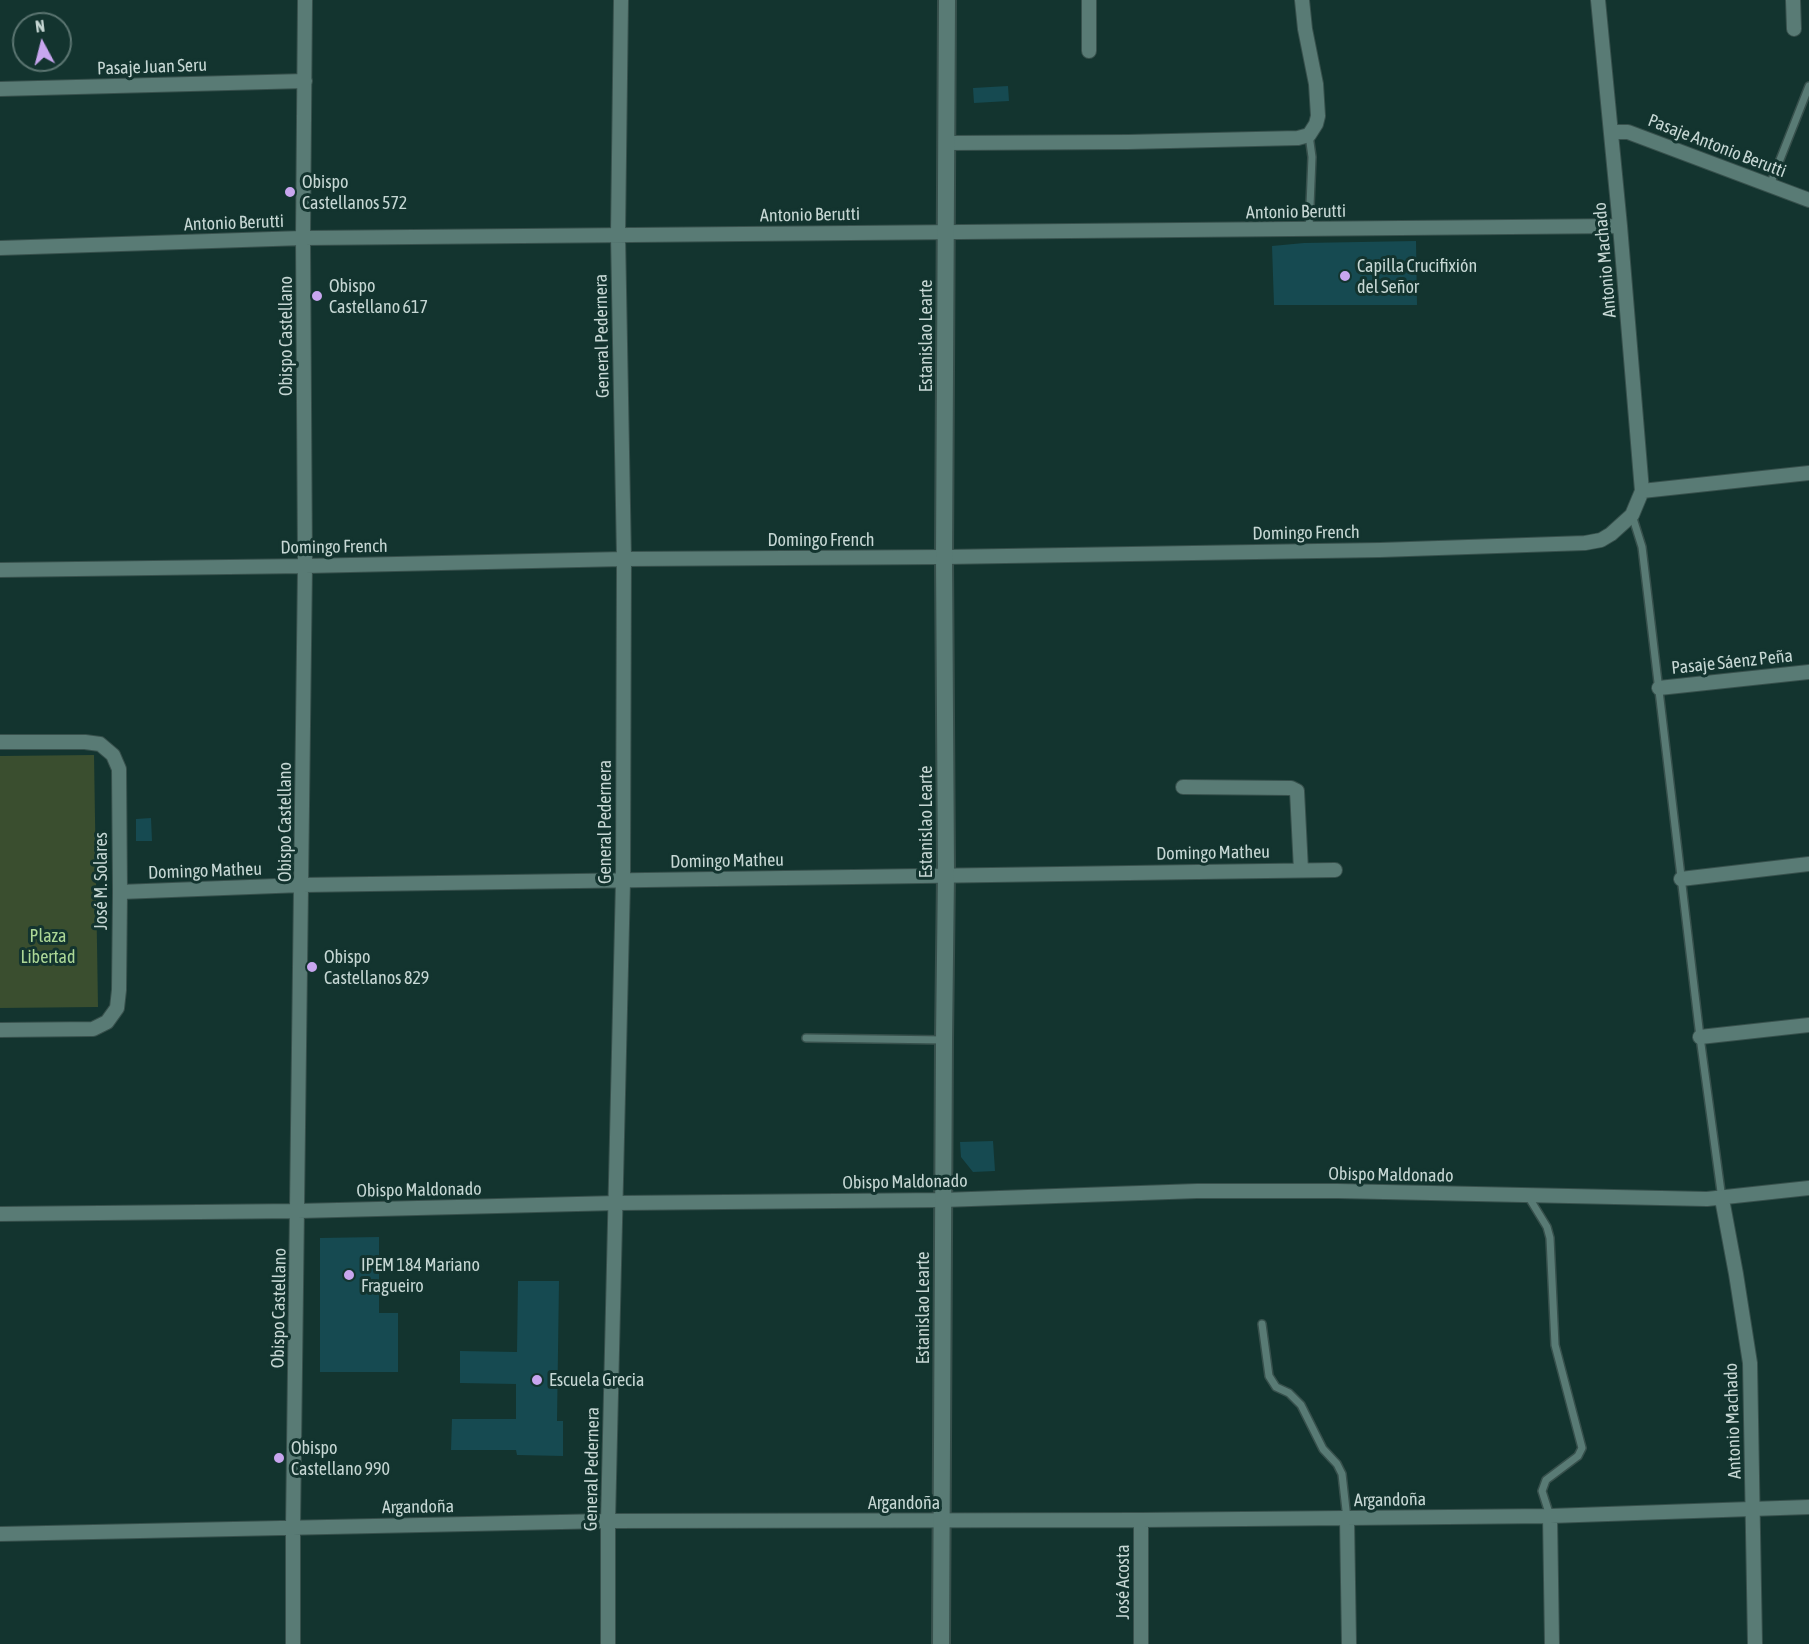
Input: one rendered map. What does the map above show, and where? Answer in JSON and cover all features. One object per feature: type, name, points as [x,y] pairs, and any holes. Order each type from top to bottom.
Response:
[{"type":"street","name":"Obispo Castellano","points":[[293,1644],[305,566],[303,238],[305,0]]},
{"type":"street","name":"General Pedernera","points":[[608,1644],[608,1521],[623,881],[624,559],[618,235],[621,0]]},
{"type":"street","name":"Estanislao Learte","points":[[941,1644],[946,874],[944,557],[947,0]]},
{"type":"street","points":[[1089,0],[1089,51]]},
{"type":"street","points":[[946,143],[1128,142],[1298,138],[1309,135],[1318,116],[1317,94],[1302,0]]},
{"type":"street","name":"Antonio Machado","points":[[1598,0],[1642,491],[1632,515]]},
{"type":"street","points":[[1792,0],[1794,29]]},
{"type":"street","name":"Pasaje Juan Seru","points":[[0,89],[305,81]]},
{"type":"street","name":"Pasaje Antonio Berutti","points":[[1611,132],[1628,132],[1809,200]]},
{"type":"street","name":"Antonio Berutti","points":[[0,248],[303,238],[1620,226]]},
{"type":"street","points":[[1642,491],[1809,473]]},
{"type":"street","name":"Domingo French","points":[[0,570],[624,559],[944,557],[1368,550],[1585,543],[1601,540],[1632,515]]},
{"type":"street","name":"Pasaje Sáenz Peña","points":[[1659,688],[1809,672]]},
{"type":"street","name":"José M. Solares","points":[[0,742],[85,741],[100,744],[113,755],[119,769],[120,892],[119,990],[117,1008],[107,1022],[93,1029],[0,1030]]},
{"type":"street","points":[[1183,787],[1291,788],[1297,791],[1301,870]]},
{"type":"street","points":[[1681,879],[1809,864]]},
{"type":"street","name":"Domingo Matheu","points":[[120,892],[302,885],[1335,870]]},
{"type":"street","points":[[1700,1037],[1809,1025]]},
{"type":"street","name":"Obispo Maldonado","points":[[0,1214],[616,1203],[943,1200],[1197,1191],[1722,1199],[1809,1188]]},
{"type":"street","name":"Antonio Machado","points":[[1722,1199],[1749,1355],[1755,1644]]},
{"type":"street","name":"Argandoña","points":[[0,1534],[608,1521],[1347,1519],[1550,1516],[1809,1507]]},
{"type":"street","points":[[1550,1516],[1552,1644]]},
{"type":"street","points":[[1347,1519],[1349,1644]]},
{"type":"street","name":"José Acosta","points":[[1141,1520],[1141,1644]]},
{"type":"lane","points":[[1770,185],[1809,86]]},
{"type":"lane","points":[[1309,135],[1312,157],[1309,230]]},
{"type":"lane","points":[[1632,515],[1642,547],[1700,1037],[1722,1199]]},
{"type":"lane","points":[[806,1038],[944,1040]]},
{"type":"lane","points":[[1528,1196],[1547,1227],[1550,1238],[1555,1345],[1581,1448],[1578,1456],[1546,1480],[1542,1491],[1550,1516]]},
{"type":"lane","points":[[1262,1324],[1269,1376],[1276,1387],[1289,1393],[1301,1405],[1323,1449],[1337,1464],[1342,1474],[1347,1519]]},
{"type":"green space","name":"Plaza Libertad","points":[[94,755],[98,1007],[0,1008],[0,756]]},
{"type":"building","points":[[1008,86],[1009,101],[974,103],[973,88]]},
{"type":"building","name":"Capilla Crucifixión del Señor","points":[[1416,241],[1417,305],[1274,305],[1272,246],[1304,243]]},
{"type":"building","points":[[151,818],[152,841],[136,841],[136,819]]},
{"type":"building","points":[[993,1141],[995,1171],[973,1172],[961,1157],[960,1142]]},
{"type":"building","name":"IPEM 184 Mariano Fragueiro","points":[[379,1237],[379,1313],[398,1313],[398,1372],[320,1372],[320,1238]]},
{"type":"building","points":[[518,1281],[559,1281],[557,1421],[563,1421],[563,1456],[517,1455],[516,1450],[451,1450],[452,1419],[516,1419],[516,1384],[460,1383],[460,1351],[517,1352]]},
{"type":"place","name":"Obispo Castellanos 572","points":[[290,192]]},
{"type":"place","name":"Capilla Crucifixión del Señor","points":[[1345,276]]},
{"type":"place","name":"Obispo Castellano 617","points":[[317,296]]},
{"type":"place","name":"Obispo Castellanos 829","points":[[312,967]]},
{"type":"place","name":"IPEM 184 Mariano Fragueiro","points":[[349,1275]]},
{"type":"place","name":"Escuela Grecia","points":[[537,1380]]},
{"type":"place","name":"Obispo Castellano 990","points":[[279,1458]]}]
